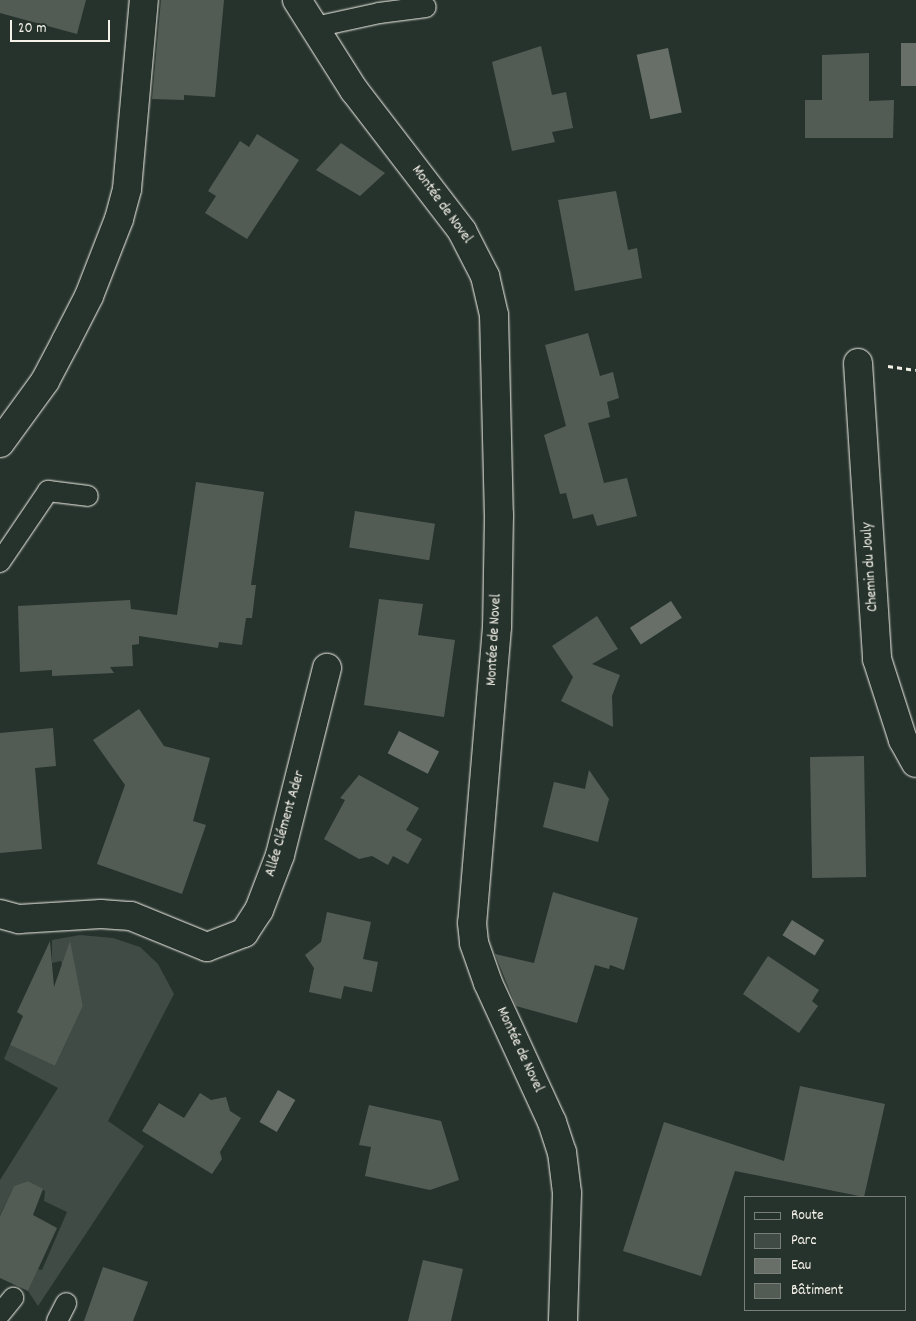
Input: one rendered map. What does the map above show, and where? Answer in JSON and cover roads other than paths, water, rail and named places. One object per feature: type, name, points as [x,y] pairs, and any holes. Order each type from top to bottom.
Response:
[{"type":"street","points":[[0,443],[45,381],[89,296],[119,219],[128,181],[144,0]]},
{"type":"street","name":"Montée de Novel","points":[[297,0],[354,90],[462,231],[485,276],[494,315],[498,486],[497,627],[472,923],[474,943],[488,983],[552,1122],[562,1152],[567,1193],[563,1321]]},
{"type":"street","name":"Chemin du Jouly","points":[[858,363],[877,659],[903,740],[916,763]]},
{"type":"street","name":"Allée Clément Ader","points":[[0,914],[19,919],[101,914],[131,916],[207,947],[244,933],[259,910],[280,854],[327,668]]},
{"type":"lane","points":[[315,27],[382,6],[426,7]]},
{"type":"lane","points":[[0,562],[18,531],[48,491],[88,496]]},
{"type":"lane","points":[[0,1314],[13,1298]]},
{"type":"water","points":[[901,43],[916,43],[916,86],[901,86]]},
{"type":"water","points":[[668,48],[682,113],[650,119],[637,55]]},
{"type":"water","points":[[671,601],[682,618],[641,644],[630,628]]},
{"type":"water","points":[[399,731],[439,751],[428,774],[388,753]]},
{"type":"water","points":[[792,920],[824,940],[815,955],[782,935]]},
{"type":"water","points":[[278,1090],[295,1100],[277,1132],[259,1122]]}]
